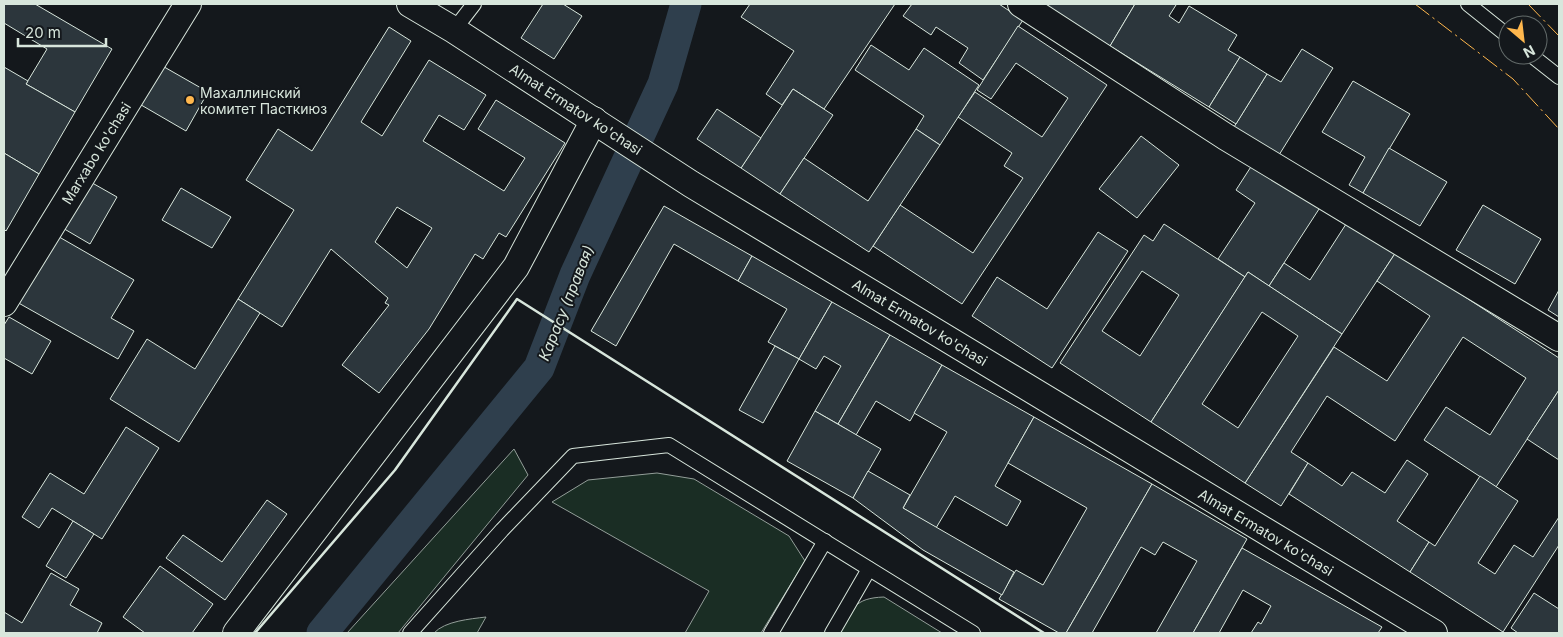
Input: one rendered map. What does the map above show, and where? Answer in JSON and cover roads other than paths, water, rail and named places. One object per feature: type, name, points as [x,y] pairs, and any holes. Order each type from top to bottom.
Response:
[{"type":"street","name":"Marxabo ko'chasi","points":[[4,303],[188,4]]},
{"type":"street","name":"Almat Ermatov ko'chasi","points":[[410,4],[454,30],[691,184],[1434,633]]},
{"type":"street","points":[[1021,4],[1226,137],[1559,338]]},
{"type":"street","points":[[236,633],[516,267],[599,124]]},
{"type":"lane","points":[[454,30],[474,4]]},
{"type":"lane","points":[[1468,4],[1498,28]]},
{"type":"lane","points":[[1544,65],[1559,77]]},
{"type":"lane","points":[[410,633],[502,530],[573,456],[669,445],[973,633]]},
{"type":"lane","points":[[772,633],[825,542]]},
{"type":"lane","points":[[832,633],[869,569]]},
{"type":"waterway","name":"Карасу (правая)","points":[[322,633],[539,368],[575,275],[663,84],[686,4]]},
{"type":"place","name":"Махаллинский комитет Пасткиюз","points":[[190,100]]}]
